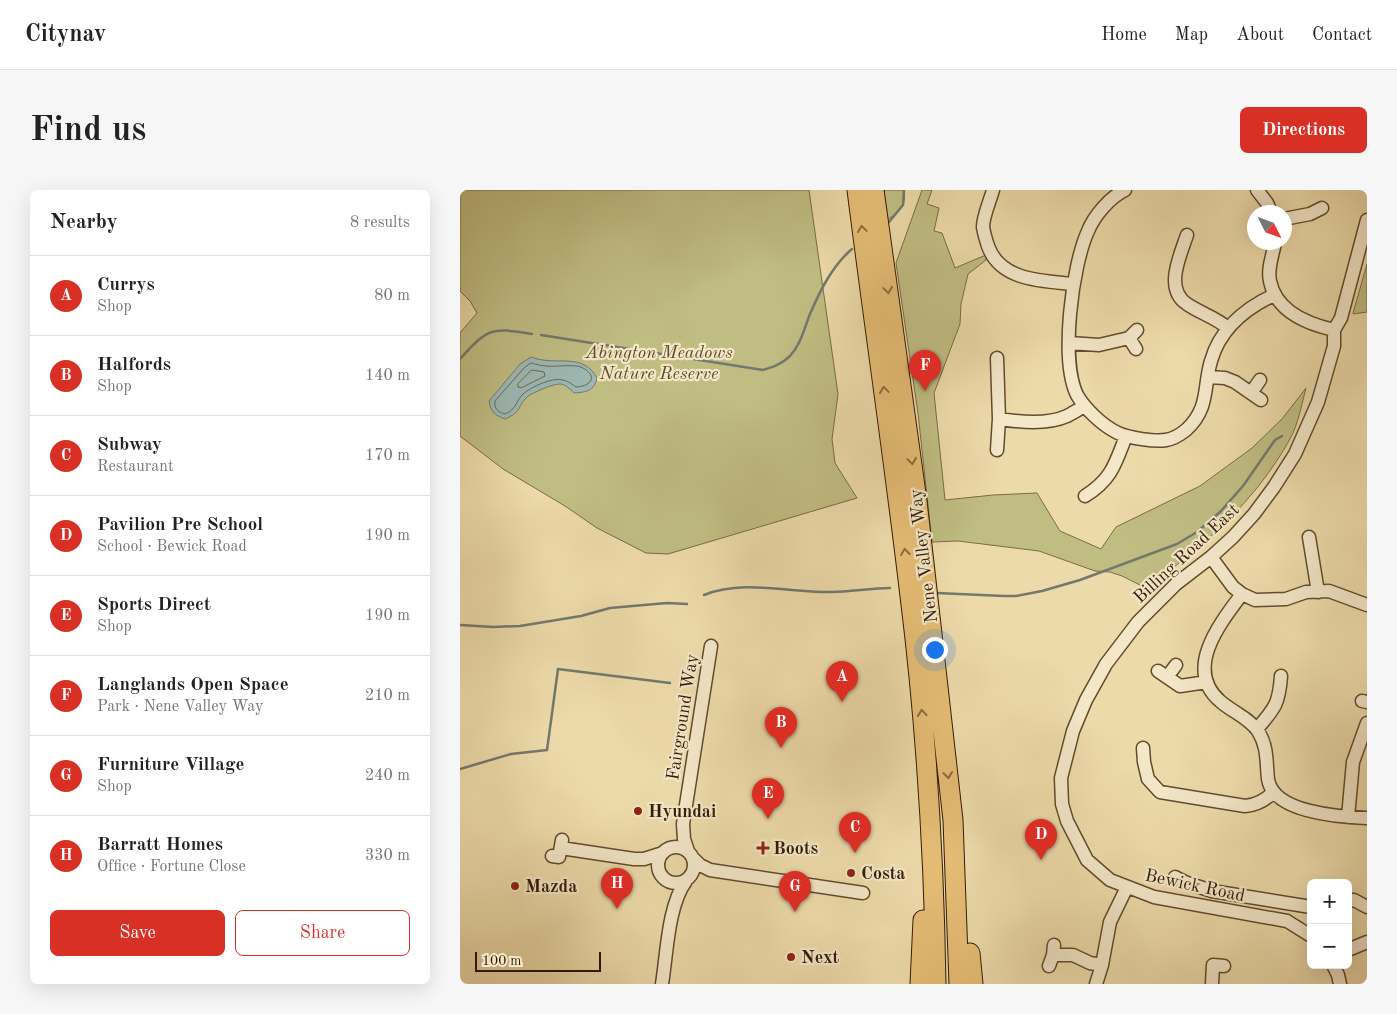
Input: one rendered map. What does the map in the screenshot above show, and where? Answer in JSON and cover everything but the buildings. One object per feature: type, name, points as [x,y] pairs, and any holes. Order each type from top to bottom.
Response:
[{"type":"highway","name":"Nene Valley Way","points":[[856,190],[910,597],[926,762],[932,858],[936,984]]},
{"type":"highway","name":"Nene Valley Way","points":[[874,190],[917,501],[953,820],[959,984]]},
{"type":"highway","points":[[920,984],[926,762]]},
{"type":"highway","points":[[953,820],[960,858],[973,984]]},
{"type":"street","points":[[994,190],[983,226],[991,255],[1006,270],[1035,280],[1074,284]]},
{"type":"street","points":[[1257,190],[1268,205]]},
{"type":"street","points":[[1120,191],[1100,212],[1088,231],[1079,259],[1074,284],[1069,343],[1073,382],[1077,394],[1085,406],[1110,428],[1126,436],[1151,440],[1167,440],[1180,435],[1191,426],[1200,413],[1205,399],[1211,360],[1228,328],[1257,303],[1274,295]]},
{"type":"street","points":[[1292,218],[1315,216]]},
{"type":"street","name":"Billing Road East","points":[[1061,794],[1064,762],[1073,731],[1086,700],[1106,664],[1138,622],[1180,580],[1233,537],[1254,514],[1295,454],[1318,402],[1334,346],[1334,330],[1341,318],[1367,220]]},
{"type":"street","points":[[1188,244],[1177,269],[1172,292],[1186,304],[1219,321],[1228,328]]},
{"type":"street","points":[[1273,250],[1270,280],[1274,295],[1283,307],[1295,316],[1334,330]]},
{"type":"street","points":[[1069,343],[1099,345],[1134,339]]},
{"type":"street","points":[[997,450],[1000,365]]},
{"type":"street","points":[[1208,377],[1225,378],[1256,397],[1260,380]]},
{"type":"street","points":[[999,420],[1019,422],[1054,420],[1085,406]]},
{"type":"street","points":[[1102,501],[1090,493],[1101,486],[1112,471],[1126,436]]},
{"type":"street","points":[[1310,537],[1318,592]]},
{"type":"street","points":[[1210,557],[1233,587],[1242,594],[1256,600],[1286,599],[1306,592],[1329,591],[1367,605]]},
{"type":"street","points":[[1242,594],[1212,636],[1206,652],[1207,682],[1217,698],[1246,718],[1257,729],[1263,739],[1267,752],[1268,780],[1273,792],[1281,799],[1295,806],[1324,814],[1367,818]]},
{"type":"street","name":"Fairground Way","points":[[683,824],[711,646]]},
{"type":"street","points":[[1176,666],[1162,674],[1180,686],[1207,682]]},
{"type":"street","points":[[1257,729],[1277,703],[1280,695],[1281,676]]},
{"type":"street","points":[[1348,817],[1353,762],[1367,723]]},
{"type":"street","points":[[1142,746],[1148,779],[1160,792],[1245,806],[1261,802],[1273,792]]},
{"type":"street","name":"Bewick Road","points":[[1061,794],[1067,820],[1087,860],[1110,880],[1154,897],[1288,921],[1307,933]]},
{"type":"street","points":[[683,824],[658,864],[663,877],[677,883],[710,870]]},
{"type":"street","points":[[662,984],[674,905],[680,889],[694,871],[691,855],[684,839],[683,824]]},
{"type":"street","points":[[558,848],[644,859],[667,850],[682,847],[700,865],[710,870],[863,892]]},
{"type":"street","points":[[634,859],[652,867],[663,877],[672,890],[674,905]]},
{"type":"street","points":[[1175,876],[1189,877],[1212,891],[1307,906]]},
{"type":"street","points":[[1096,984],[1102,965],[1110,922],[1127,887]]},
{"type":"street","points":[[1352,900],[1367,907]]},
{"type":"street","points":[[1352,948],[1367,942]]},
{"type":"street","points":[[1052,955],[1073,955],[1090,963],[1102,965]]},
{"type":"street","points":[[1212,984],[1213,965],[1224,966]]},
{"type":"street","points":[[1335,969],[1340,984]]},
{"type":"green space","name":"Abington Meadows Nature Reserve","points":[[460,190],[809,190],[838,394],[832,439],[835,463],[857,498],[668,554],[646,553],[597,528],[565,506],[503,469],[460,436],[460,333],[477,313],[470,301],[460,291]]},
{"type":"green space","points":[[884,190],[904,190],[905,195],[901,208],[887,220]]},
{"type":"green space","points":[[922,190],[932,190],[927,204],[939,208],[934,231],[942,233],[955,268],[986,255],[986,260],[968,274],[961,304],[960,324],[934,393],[945,500],[1037,493],[1060,531],[1101,549],[1116,527],[1200,486],[1252,448],[1282,419],[1306,388],[1293,433],[1261,483],[1208,539],[1146,588],[1122,576],[1110,572],[1095,571],[1039,551],[958,541],[932,542],[918,413],[896,263]]},
{"type":"green space","points":[[1367,264],[1367,312],[1353,314],[1353,313]]},
{"type":"water","points":[[531,357],[550,361],[576,362],[584,365],[597,378],[596,382],[589,390],[579,393],[574,393],[561,384],[548,387],[527,397],[511,416],[505,419],[498,416],[492,410],[489,401],[520,364]]},
{"type":"waterway","points":[[889,222],[903,205],[904,190]]},
{"type":"waterway","points":[[541,335],[763,370],[781,363],[794,351],[827,279],[838,263],[852,249]]},
{"type":"waterway","points":[[460,359],[477,341],[491,332],[507,331],[532,334]]},
{"type":"waterway","points":[[937,593],[1016,596],[1042,591],[1080,580],[1177,544],[1197,532],[1221,511],[1243,486],[1275,440],[1282,436]]},
{"type":"waterway","points":[[704,595],[719,590],[751,587],[816,592],[890,588]]},
{"type":"waterway","points":[[460,625],[520,626],[581,616],[610,608],[667,603],[687,604]]},
{"type":"waterway","points":[[460,769],[511,754],[547,750],[558,669],[670,683]]},
{"type":"place","name":"Langlands Open Space","points":[[925,391]]},
{"type":"place","name":"Currys","points":[[842,702]]},
{"type":"place","name":"Halfords","points":[[781,748]]},
{"type":"place","name":"Hyundai","points":[[638,811]]},
{"type":"place","name":"Sports Direct","points":[[768,819]]},
{"type":"place","name":"Boots","points":[[763,848]]},
{"type":"place","name":"Subway","points":[[855,853]]},
{"type":"place","name":"Pavilion Pre School","points":[[1041,860]]},
{"type":"place","name":"Costa","points":[[851,873]]},
{"type":"place","name":"Mazda","points":[[515,886]]},
{"type":"place","name":"Barratt Homes","points":[[617,909]]},
{"type":"place","name":"Furniture Village","points":[[795,912]]},
{"type":"place","name":"Next","points":[[791,957]]}]
